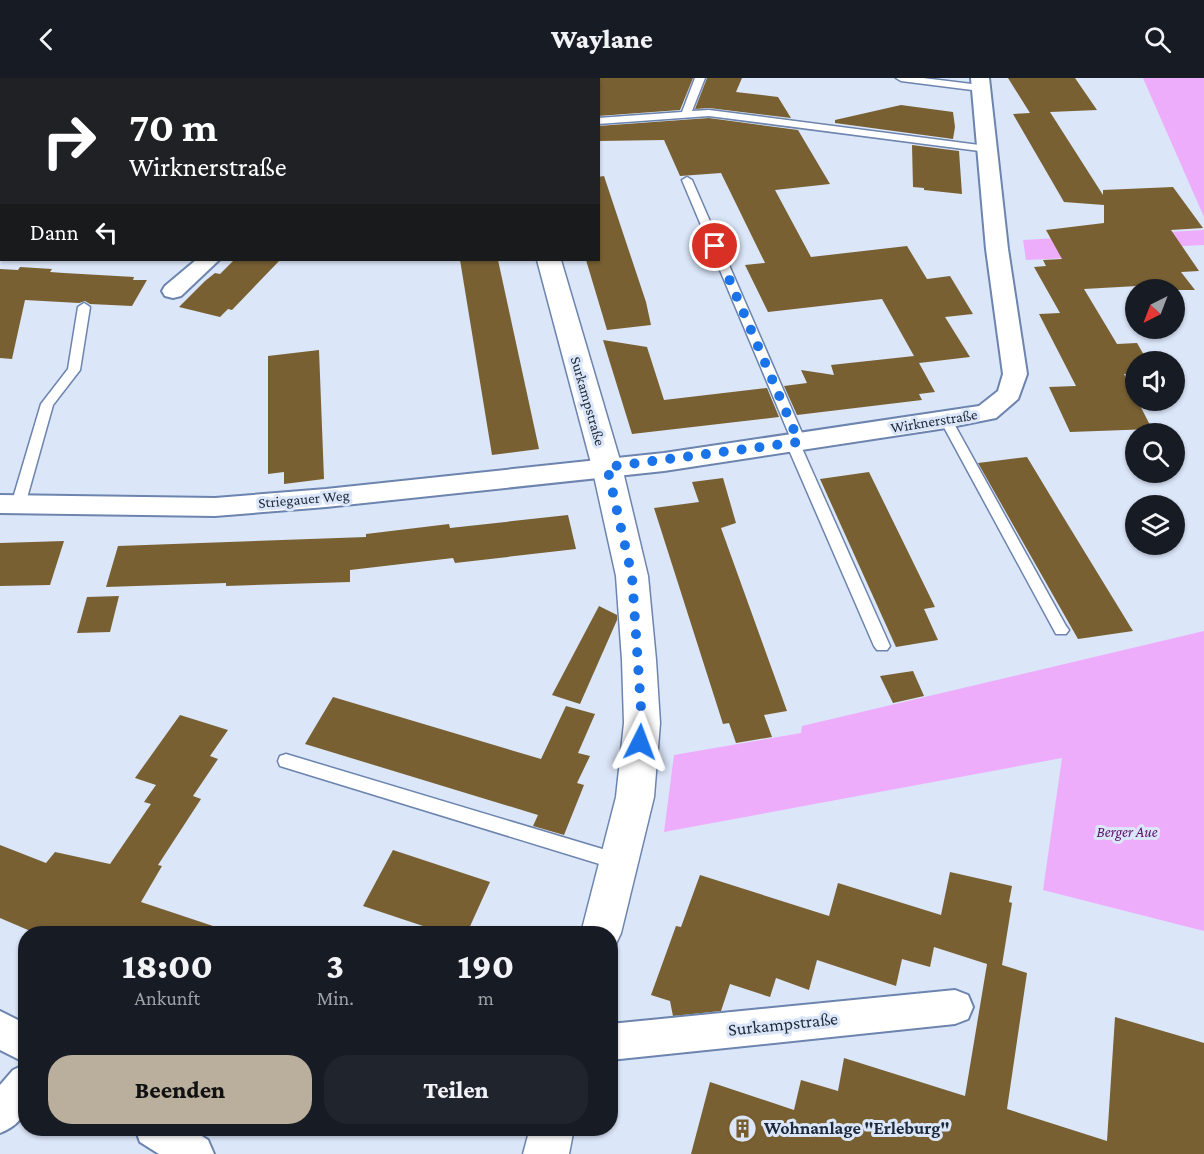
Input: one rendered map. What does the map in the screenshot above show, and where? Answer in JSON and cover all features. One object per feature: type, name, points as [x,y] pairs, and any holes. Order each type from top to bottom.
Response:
[{"type":"street","name":"Wirknerstraße","points":[[607,467],[946,420],[987,412],[1009,394],[1015,374],[997,249],[980,83]]},
{"type":"street","points":[[173,291],[207,261]]},
{"type":"street","name":"Surkampstraße","points":[[549,261],[607,467],[632,576],[642,723],[635,797],[603,926]]},
{"type":"street","name":"Striegauer Weg","points":[[9,505],[215,507],[326,498],[607,467]]},
{"type":"street","name":"Surkampstraße","points":[[618,1041],[955,1007]]},
{"type":"street","points":[[0,1029],[18,1040]]},
{"type":"street","points":[[0,1114],[18,1093]]},
{"type":"street","points":[[166,1136],[194,1154]]},
{"type":"street","points":[[546,1154],[550,1136]]},
{"type":"lane","points":[[686,115],[700,78]]},
{"type":"lane","points":[[901,78],[980,83]]},
{"type":"lane","points":[[600,121],[709,113],[987,149]]},
{"type":"lane","points":[[687,180],[882,646]]},
{"type":"lane","points":[[9,505],[47,404],[74,370],[84,307]]},
{"type":"lane","points":[[946,420],[1061,630]]},
{"type":"lane","points":[[286,761],[619,862]]},
{"type":"green space","points":[[1143,78],[1204,78],[1204,217]]},
{"type":"green space","points":[[1204,230],[1204,245],[1119,249],[1111,256],[1026,260],[1023,240]]},
{"type":"green space","name":"Berger Aue","points":[[1204,631],[1204,931],[1043,890],[1062,758],[664,832],[674,755],[801,733],[802,726]]},
{"type":"building","points":[[600,78],[693,78],[680,110],[600,116]]},
{"type":"building","points":[[707,78],[742,78],[736,92],[778,97],[791,118],[709,108],[695,109]]},
{"type":"building","points":[[1008,78],[1075,78],[1097,110],[1050,112],[1103,195],[1103,190],[1173,187],[1203,228],[1171,230],[1199,271],[1181,272],[1195,290],[1185,290],[1185,279],[1125,279],[1125,287],[1084,289],[1117,344],[1137,343],[1142,351],[1125,351],[1125,411],[1143,411],[1149,423],[1125,423],[1125,430],[1070,432],[1049,387],[1076,386],[1039,314],[1060,313],[1034,267],[1046,266],[1043,260],[1062,259],[1046,230],[1104,223],[1104,205],[1064,202],[1013,114],[1030,113]]},
{"type":"building","points":[[901,105],[953,112],[955,127],[953,139],[835,123],[835,120]]},
{"type":"building","points":[[709,118],[798,130],[830,184],[775,190],[811,257],[907,246],[927,279],[950,276],[973,314],[945,317],[970,357],[919,363],[935,392],[919,394],[922,400],[797,415],[784,386],[807,383],[801,370],[834,375],[831,365],[914,356],[882,299],[768,312],[745,265],[765,263],[721,173],[680,176],[664,140],[600,141],[600,126]]},
{"type":"building","points":[[912,145],[959,151],[962,194],[913,187]]},
{"type":"building","points":[[604,176],[646,302],[651,325],[607,330],[586,261],[600,261],[600,177]]},
{"type":"building","points":[[233,261],[279,261],[232,310],[228,309],[220,317],[179,307],[205,281],[215,273],[220,274]]},
{"type":"building","points":[[460,261],[498,261],[539,449],[492,455]]},
{"type":"building","points":[[20,267],[52,269],[50,272],[134,277],[133,280],[147,280],[132,306],[90,304],[85,301],[79,303],[25,300],[12,359],[0,358],[0,269],[18,270]]},
{"type":"building","points":[[603,340],[647,347],[664,400],[767,388],[779,417],[632,434]]},
{"type":"building","points":[[319,350],[324,479],[284,484],[284,472],[268,474],[268,356]]},
{"type":"building","points":[[1027,457],[1133,631],[1078,639],[978,463]]},
{"type":"building","points":[[869,472],[935,607],[924,609],[938,640],[896,647],[820,479]]},
{"type":"building","points":[[723,478],[736,523],[721,528],[787,711],[764,715],[772,737],[736,743],[729,723],[723,724],[654,508],[699,502],[692,482]]},
{"type":"building","points":[[568,515],[576,549],[455,563],[453,558],[350,570],[350,582],[106,587],[118,546],[366,537],[366,534],[449,524],[450,528]]},
{"type":"building","points":[[64,541],[50,585],[0,586],[0,543]]},
{"type":"building","points":[[119,596],[110,632],[77,633],[87,597]]},
{"type":"building","points":[[599,606],[617,615],[617,620],[580,704],[552,695]]},
{"type":"building","points":[[913,671],[924,696],[893,703],[880,676]]},
{"type":"building","points":[[333,697],[541,759],[566,706],[595,714],[578,753],[590,756],[577,783],[584,785],[564,835],[533,826],[538,815],[305,744]]},
{"type":"building","points":[[180,715],[228,730],[210,756],[218,759],[193,796],[201,799],[158,865],[162,866],[141,902],[213,926],[19,926],[0,918],[0,845],[46,863],[55,852],[110,864],[151,804],[144,802],[156,785],[135,778]]},
{"type":"building","points":[[393,850],[490,882],[470,926],[423,926],[363,906]]},
{"type":"building","points":[[950,872],[1012,886],[1009,902],[1012,903],[1002,965],[1027,973],[1007,1109],[1107,1141],[1115,1017],[1204,1043],[1204,1154],[691,1154],[710,1082],[794,1110],[801,1080],[838,1091],[844,1058],[965,1096],[987,964],[934,947],[930,967],[902,959],[896,986],[817,960],[809,990],[776,978],[770,997],[730,984],[721,1011],[673,1016],[670,1001],[651,995],[676,926],[681,927],[700,875],[829,916],[838,883],[941,915]]},
{"type":"place","name":"Wohnanlage \"Erleburg\"","points":[[743,1128]]},
{"type":"route","points":[[640,742],[642,723],[639,660],[632,576],[607,467],[663,462],[799,442],[715,246]]}]
